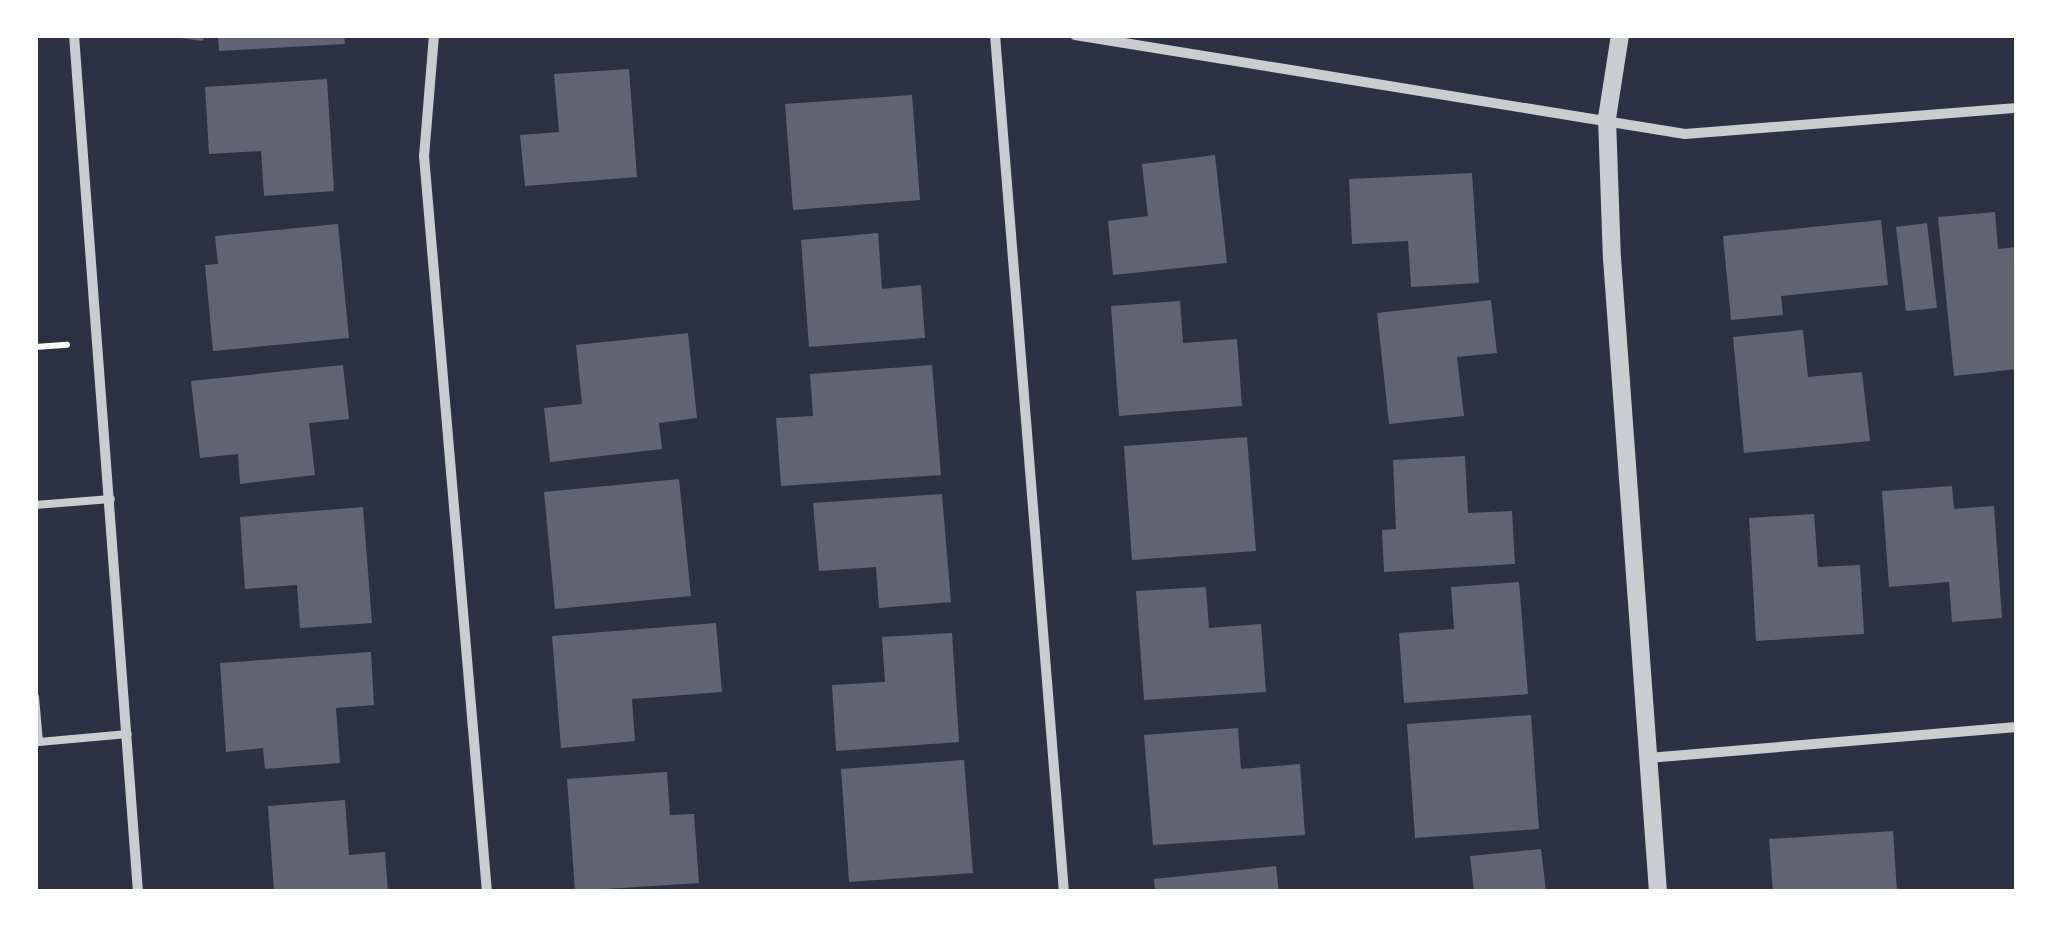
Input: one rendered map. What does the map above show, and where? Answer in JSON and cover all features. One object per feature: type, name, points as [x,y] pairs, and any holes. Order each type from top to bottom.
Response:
[{"type":"street","points":[[74,35],[138,892]]},
{"type":"street","points":[[434,35],[424,156],[486,892]]},
{"type":"street","points":[[995,35],[1064,892]]},
{"type":"street","points":[[1075,35],[1607,118],[1685,134],[2017,108]]},
{"type":"street","points":[[1620,35],[1607,118],[1658,892]]},
{"type":"street","points":[[1648,758],[2017,728]]},
{"type":"lane","points":[[35,505],[111,499]]},
{"type":"lane","points":[[35,697],[39,742],[128,734]]},
{"type":"building","points":[[156,35],[204,35],[203,41]]},
{"type":"building","points":[[218,35],[344,35],[345,44],[219,51]]},
{"type":"building","points":[[629,69],[637,177],[525,186],[520,135],[559,132],[554,74]]},
{"type":"building","points":[[327,79],[334,191],[264,196],[261,151],[209,154],[205,87]]},
{"type":"building","points":[[912,95],[920,200],[793,210],[785,104]]},
{"type":"building","points":[[1215,155],[1227,263],[1113,275],[1108,221],[1148,216],[1142,164]]},
{"type":"building","points":[[1472,173],[1479,283],[1411,287],[1408,241],[1352,244],[1349,179]]},
{"type":"building","points":[[1995,212],[1998,249],[2017,247],[2017,369],[1954,376],[1938,217]]},
{"type":"building","points":[[1881,220],[1888,285],[1781,296],[1783,315],[1731,320],[1723,236]]},
{"type":"building","points":[[1927,223],[1937,308],[1906,311],[1896,227]]},
{"type":"building","points":[[338,224],[349,338],[213,351],[205,265],[218,264],[215,236]]},
{"type":"building","points":[[878,233],[882,289],[921,285],[925,338],[809,347],[801,240]]},
{"type":"building","points":[[1491,300],[1497,353],[1457,357],[1464,416],[1389,424],[1377,313]]},
{"type":"building","points":[[1180,301],[1183,343],[1237,339],[1242,406],[1119,416],[1111,306]]},
{"type":"building","points":[[1803,330],[1808,377],[1862,372],[1870,441],[1744,453],[1733,337]]},
{"type":"building","points":[[688,333],[697,418],[659,423],[662,449],[550,462],[544,408],[582,404],[576,345]]},
{"type":"building","points":[[343,365],[349,419],[309,423],[315,475],[240,484],[238,454],[200,458],[191,381]]},
{"type":"building","points":[[932,365],[941,475],[781,486],[776,418],[813,416],[810,374]]},
{"type":"building","points":[[1247,437],[1256,551],[1132,560],[1124,446]]},
{"type":"building","points":[[1465,456],[1468,513],[1512,511],[1515,564],[1384,572],[1382,530],[1396,529],[1393,460]]},
{"type":"building","points":[[679,479],[691,596],[555,609],[544,492]]},
{"type":"building","points":[[1952,486],[1954,509],[1994,506],[2002,618],[1952,622],[1949,582],[1889,587],[1882,491]]},
{"type":"building","points":[[942,494],[951,602],[879,608],[876,567],[819,571],[813,503]]},
{"type":"building","points":[[363,507],[372,623],[300,628],[297,585],[245,589],[240,517]]},
{"type":"building","points":[[1814,514],[1818,567],[1860,565],[1864,634],[1756,641],[1749,518]]},
{"type":"building","points":[[1519,582],[1528,694],[1404,703],[1399,633],[1454,629],[1451,587]]},
{"type":"building","points":[[1206,587],[1209,628],[1261,624],[1266,692],[1144,700],[1136,591]]},
{"type":"building","points":[[716,623],[722,692],[632,699],[635,741],[561,748],[552,636]]},
{"type":"building","points":[[952,633],[959,742],[836,751],[832,685],[885,682],[882,637]]},
{"type":"building","points":[[371,652],[374,705],[336,708],[340,763],[265,769],[263,748],[226,752],[220,663]]},
{"type":"building","points":[[1531,715],[1539,829],[1415,838],[1407,724]]},
{"type":"building","points":[[1238,728],[1241,769],[1300,764],[1305,835],[1153,845],[1144,735]]},
{"type":"building","points":[[964,760],[973,873],[849,882],[841,769]]},
{"type":"building","points":[[667,772],[670,815],[694,814],[699,883],[575,891],[567,779]]},
{"type":"building","points":[[345,800],[349,855],[385,852],[388,892],[274,892],[268,806]]},
{"type":"building","points":[[1893,831],[1897,892],[1773,892],[1769,839]]},
{"type":"building","points":[[1541,849],[1546,892],[1474,892],[1470,856]]},
{"type":"building","points":[[1276,866],[1279,892],[1155,892],[1154,879]]}]
